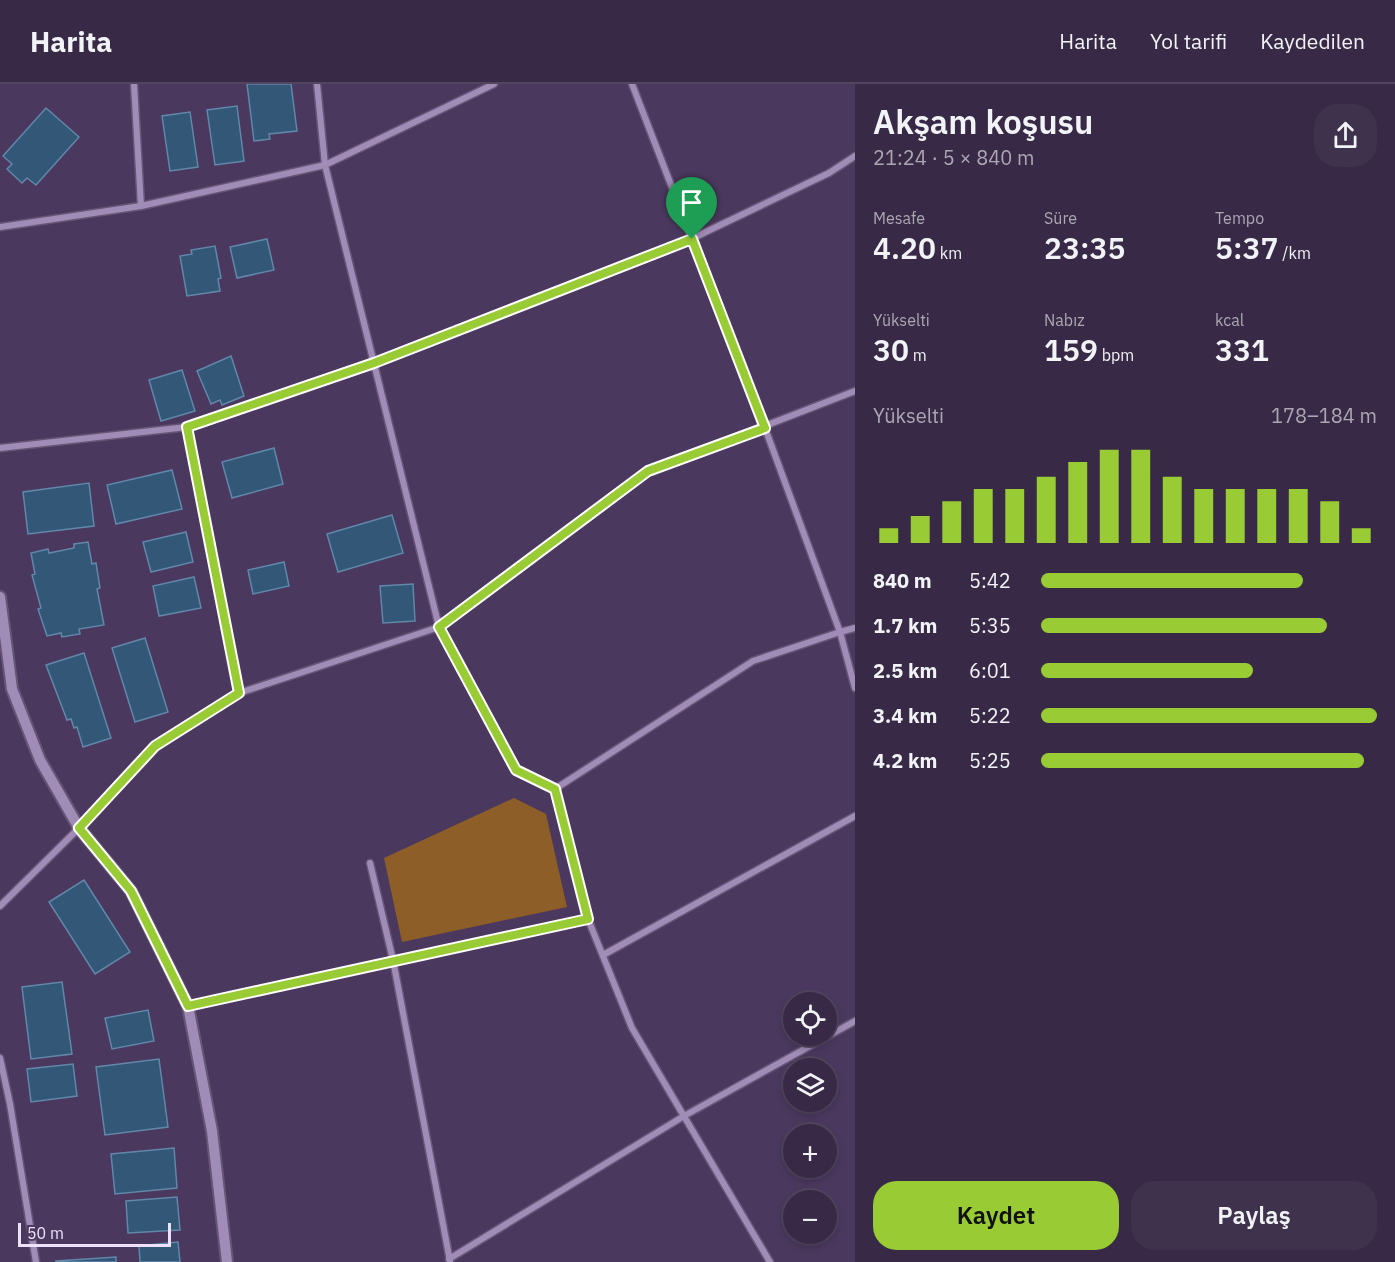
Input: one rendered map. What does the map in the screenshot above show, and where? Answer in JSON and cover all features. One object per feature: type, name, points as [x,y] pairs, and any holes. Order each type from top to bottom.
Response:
[{"type":"street","points":[[134,84],[141,206]]},
{"type":"street","points":[[317,84],[325,165],[439,627],[516,770],[555,789],[588,919],[632,1028],[770,1262]]},
{"type":"street","points":[[0,226],[141,206],[325,165],[494,84]]},
{"type":"street","points":[[632,84],[765,428],[840,632],[855,688]]},
{"type":"street","points":[[0,448],[187,427],[374,363],[692,239],[829,173],[855,156]]},
{"type":"street","points":[[0,906],[79,828],[155,746],[239,693],[439,627],[648,471],[765,428],[855,391]]},
{"type":"street","points":[[187,427],[239,693]]},
{"type":"street","points":[[0,597],[12,689],[40,760],[79,828],[131,891],[188,1006],[212,1131],[227,1262]]},
{"type":"street","points":[[555,789],[753,661],[855,628]]},
{"type":"street","points":[[603,955],[855,816]]},
{"type":"street","points":[[370,863],[393,960],[450,1260],[684,1116],[855,1021]]},
{"type":"street","points":[[188,1006],[588,919]]},
{"type":"street","points":[[0,1058],[10,1104],[36,1262]]},
{"type":"shaded area","points":[[514,798],[546,814],[567,907],[402,942],[384,858]]},
{"type":"building","points":[[247,84],[291,84],[297,131],[269,134],[270,139],[254,141]]},
{"type":"building","points":[[237,106],[244,161],[215,165],[207,110]]},
{"type":"building","points":[[46,108],[79,137],[36,185],[27,178],[22,183],[7,169],[12,164],[3,156]]},
{"type":"building","points":[[190,112],[198,167],[170,171],[162,116]]},
{"type":"building","points":[[267,239],[274,270],[237,278],[230,247]]},
{"type":"building","points":[[215,246],[221,278],[218,279],[220,291],[187,296],[180,256],[192,254],[191,250]]},
{"type":"building","points":[[231,356],[244,396],[222,405],[220,400],[211,404],[197,371]]},
{"type":"building","points":[[182,370],[195,411],[161,421],[149,380]]},
{"type":"building","points":[[274,448],[283,484],[232,498],[222,462]]},
{"type":"building","points":[[172,470],[182,509],[116,524],[107,485]]},
{"type":"building","points":[[89,483],[94,526],[28,534],[23,492]]},
{"type":"building","points":[[392,515],[403,553],[338,572],[327,534]]},
{"type":"building","points":[[186,532],[193,562],[151,572],[143,542]]},
{"type":"building","points":[[88,542],[92,564],[96,563],[100,588],[97,589],[104,625],[79,629],[80,634],[62,637],[61,633],[47,636],[38,609],[41,608],[32,575],[35,574],[31,553],[48,549],[49,553],[74,548],[74,544]]},
{"type":"building","points":[[284,562],[289,586],[253,594],[248,570]]},
{"type":"building","points":[[194,577],[201,608],[159,616],[153,586]]},
{"type":"building","points":[[413,584],[415,621],[383,623],[380,586]]},
{"type":"building","points":[[145,638],[168,712],[135,722],[112,648]]},
{"type":"building","points":[[84,653],[111,738],[83,747],[77,727],[74,728],[71,719],[67,720],[46,665]]},
{"type":"building","points":[[84,880],[130,952],[95,974],[49,902]]},
{"type":"building","points":[[62,982],[72,1054],[31,1059],[22,987]]},
{"type":"building","points":[[148,1010],[154,1041],[112,1049],[105,1018]]},
{"type":"building","points":[[159,1059],[168,1127],[105,1135],[96,1067]]},
{"type":"building","points":[[73,1064],[77,1096],[31,1102],[27,1069]]},
{"type":"building","points":[[174,1148],[177,1188],[115,1194],[111,1154]]},
{"type":"building","points":[[177,1197],[180,1230],[128,1233],[126,1201]]},
{"type":"building","points":[[178,1242],[180,1262],[140,1262],[139,1246]]},
{"type":"building","points":[[116,1257],[116,1262],[56,1262],[56,1261]]},
{"type":"route","points":[[692,239],[765,428],[648,471],[439,627],[516,770],[555,789],[588,919],[188,1006],[131,891],[79,828],[155,746],[239,693],[187,427],[374,363],[692,239]]}]
